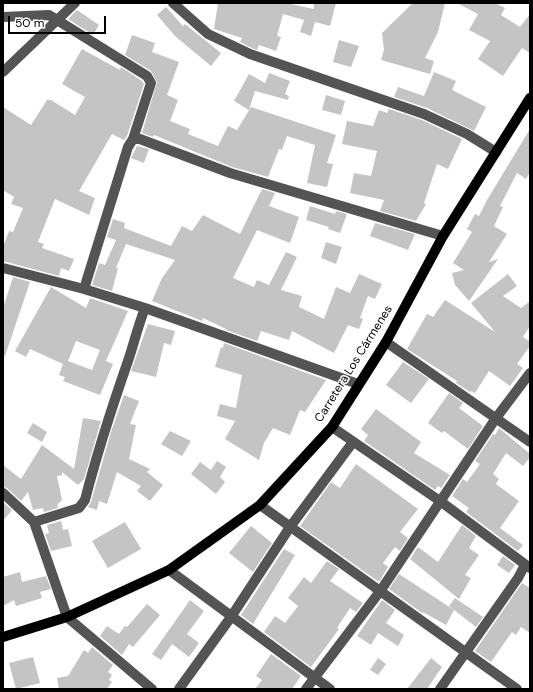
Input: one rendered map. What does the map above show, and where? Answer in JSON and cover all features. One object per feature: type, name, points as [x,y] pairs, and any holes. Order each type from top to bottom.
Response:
[{"type":"main road","name":"Carretera Los Cármenes","points":[[3,637],[67,617],[169,570],[260,505],[332,427],[386,342],[443,236],[530,98]]},
{"type":"street","points":[[3,72],[75,3]]},
{"type":"street","points":[[172,3],[208,34],[250,54],[424,114],[467,134],[496,152]]},
{"type":"street","points":[[3,17],[49,15],[147,76],[151,83],[133,140],[128,147],[84,289]]},
{"type":"street","points":[[133,140],[140,139],[230,173],[443,236]]},
{"type":"street","points":[[3,268],[84,289],[145,308],[358,384]]},
{"type":"street","points":[[34,522],[80,508],[85,500],[112,408],[145,308]]},
{"type":"street","points":[[386,342],[530,442]]},
{"type":"street","points":[[306,689],[381,590],[496,418],[530,373]]},
{"type":"street","points":[[332,427],[440,501],[528,567],[518,578],[440,689]]},
{"type":"street","points":[[179,689],[231,617],[290,527],[353,442]]},
{"type":"street","points":[[3,493],[34,522],[67,617],[152,689]]},
{"type":"street","points":[[260,505],[381,590],[465,653],[517,689]]},
{"type":"street","points":[[169,570],[330,689]]},
{"type":"building","points":[[218,3],[286,3],[314,9],[314,3],[336,3],[330,26],[315,22],[311,36],[300,32],[304,20],[283,14],[277,36],[281,37],[276,51],[259,45],[257,50],[240,42],[242,38],[214,29]]},
{"type":"building","points":[[413,3],[445,3],[438,32],[425,58],[434,61],[430,74],[381,60],[384,50],[382,33]]},
{"type":"building","points":[[457,3],[495,3],[505,8],[501,15],[520,27],[530,14],[530,53],[522,48],[503,76],[478,59],[490,41],[469,30],[478,14]]},
{"type":"building","points":[[166,7],[183,26],[185,24],[221,53],[211,66],[175,36],[157,15]]},
{"type":"building","points":[[77,10],[99,25],[93,35],[68,19]]},
{"type":"building","points":[[132,35],[155,43],[152,52],[179,62],[167,95],[178,100],[170,121],[190,129],[188,134],[218,146],[228,126],[237,130],[251,107],[336,135],[327,163],[333,164],[327,187],[307,183],[315,145],[287,136],[282,150],[279,149],[268,177],[232,167],[154,135],[153,137],[142,133],[157,82],[151,71],[125,55]]},
{"type":"building","points":[[339,40],[359,46],[351,67],[333,62]]},
{"type":"building","points":[[82,49],[120,70],[121,67],[142,81],[144,84],[127,136],[124,140],[112,134],[79,191],[95,198],[89,215],[55,199],[38,242],[44,244],[42,248],[74,259],[69,271],[61,268],[59,276],[3,261],[3,247],[9,231],[13,232],[23,208],[11,204],[14,197],[3,190],[3,107],[31,125],[47,100],[51,100],[75,115],[85,97],[62,84]]},
{"type":"building","points":[[434,72],[456,81],[452,90],[486,107],[474,131],[427,108],[394,97],[398,87],[424,96]]},
{"type":"building","points":[[269,73],[290,81],[285,94],[289,96],[288,100],[255,91],[249,110],[234,101],[249,74],[265,83]]},
{"type":"building","points":[[326,95],[345,101],[341,115],[322,110]]},
{"type":"building","points":[[389,109],[422,120],[462,139],[448,169],[437,164],[424,203],[426,204],[416,221],[380,211],[384,200],[350,193],[354,173],[371,176],[377,151],[342,144],[347,121],[373,126],[379,110],[387,113]]},
{"type":"building","points":[[530,129],[530,172],[526,179],[517,173],[500,206],[503,207],[494,226],[507,234],[489,262],[498,259],[469,301],[455,285],[452,273],[464,270],[453,263],[472,232],[467,229],[475,214],[479,216]]},
{"type":"building","points":[[137,146],[149,149],[144,163],[131,158]]},
{"type":"building","points":[[262,189],[275,193],[269,206],[299,217],[290,243],[257,230],[233,278],[254,287],[257,280],[269,285],[286,252],[297,257],[281,290],[302,296],[299,307],[324,319],[336,287],[350,293],[359,274],[382,284],[375,299],[368,296],[360,318],[363,319],[359,329],[348,325],[334,353],[292,331],[289,340],[261,331],[257,341],[226,330],[203,318],[202,321],[152,301],[162,278],[175,260],[126,244],[116,268],[118,268],[112,291],[92,285],[99,263],[105,265],[116,240],[107,237],[113,219],[125,223],[124,228],[171,246],[182,226],[192,231],[203,215],[240,234]]},
{"type":"building","points":[[310,206],[335,214],[336,211],[347,214],[340,233],[328,229],[329,227],[306,220]]},
{"type":"building","points":[[375,223],[415,234],[408,250],[370,236]]},
{"type":"building","points":[[326,242],[342,247],[336,264],[321,258]]},
{"type":"building","points":[[508,274],[517,286],[503,296],[521,308],[530,301],[530,326],[523,337],[530,342],[530,346],[517,364],[523,368],[510,386],[489,371],[475,393],[470,392],[456,383],[457,381],[407,349],[427,314],[433,317],[445,300],[495,332],[471,303]]},
{"type":"building","points":[[13,277],[30,282],[5,356],[3,356],[3,308]]},
{"type":"building","points":[[51,287],[86,308],[90,298],[128,311],[106,361],[113,364],[100,395],[63,381],[65,377],[59,375],[63,364],[30,349],[26,357],[15,351]],"holes":[[[76,341],[100,350],[92,370],[68,361]]]},
{"type":"building","points":[[148,324],[175,331],[171,345],[164,343],[156,377],[131,371]]},
{"type":"building","points":[[224,343],[326,380],[305,412],[300,410],[290,435],[273,428],[264,443],[259,460],[225,439],[235,421],[217,416],[220,404],[236,408],[242,375],[215,367],[221,347],[223,348]]},
{"type":"building","points":[[403,362],[429,379],[411,403],[386,385]]},
{"type":"building","points":[[449,393],[463,403],[459,408],[483,426],[468,449],[444,431],[442,433],[428,423]]},
{"type":"building","points":[[124,395],[139,401],[130,424],[136,425],[129,459],[150,469],[147,472],[163,485],[150,501],[137,491],[141,486],[117,472],[107,504],[99,501],[97,510],[88,507],[91,502],[111,432]]},
{"type":"building","points":[[376,409],[421,442],[414,453],[450,475],[441,488],[438,486],[435,490],[364,441],[368,435],[361,429]]},
{"type":"building","points":[[83,418],[101,421],[84,479],[78,485],[62,472],[62,475],[57,476],[62,500],[57,505],[58,508],[44,512],[43,508],[33,510],[28,492],[21,501],[7,488],[3,487],[3,465],[21,479],[42,445],[74,469]]},
{"type":"building","points":[[33,423],[47,432],[42,442],[27,433]]},
{"type":"building","points":[[499,428],[530,454],[530,457],[523,466],[506,453],[493,474],[499,479],[496,484],[519,501],[500,528],[523,545],[518,551],[466,512],[469,508],[452,496],[463,479],[467,482],[480,464],[475,461],[493,434],[495,435]]},
{"type":"building","points":[[170,431],[191,441],[182,456],[161,444]]},
{"type":"building","points":[[217,461],[226,467],[220,477],[225,482],[216,494],[191,474],[200,462],[211,470]]},
{"type":"building","points":[[356,464],[418,509],[400,532],[408,538],[400,551],[395,547],[383,563],[388,567],[379,582],[300,526],[331,482],[340,488]]},
{"type":"building","points":[[3,502],[12,510],[3,521]]},
{"type":"building","points":[[61,521],[63,530],[68,529],[72,546],[51,551],[45,534],[49,533],[47,525]]},
{"type":"building","points":[[125,522],[141,549],[108,568],[92,541]]},
{"type":"building","points":[[462,525],[476,536],[469,548],[479,555],[465,575],[471,578],[459,599],[410,559],[418,547],[438,562]]},
{"type":"building","points":[[251,526],[272,543],[253,572],[229,553]]},
{"type":"building","points":[[284,549],[295,555],[253,624],[241,615]]},
{"type":"building","points":[[503,556],[515,565],[509,573],[497,565]]},
{"type":"building","points":[[327,561],[339,569],[330,581],[363,603],[356,612],[350,608],[337,628],[339,629],[311,667],[264,632],[275,616],[285,623],[298,606],[288,598],[304,577],[311,583]]},
{"type":"building","points":[[20,572],[22,582],[46,576],[51,589],[40,592],[42,598],[16,606],[14,600],[3,606],[3,577]]},
{"type":"building","points":[[399,574],[454,610],[446,625],[423,612],[422,613],[389,589]]},
{"type":"building","points":[[522,583],[530,588],[530,633],[521,627],[516,635],[512,632],[491,662],[475,651]]},
{"type":"building","points":[[455,598],[483,617],[476,627],[449,606]]},
{"type":"building","points":[[190,600],[204,611],[187,634],[199,643],[189,657],[172,644],[161,660],[152,654]]},
{"type":"building","points":[[382,600],[395,610],[386,623],[404,635],[398,646],[378,633],[371,645],[357,636]]},
{"type":"building","points":[[147,604],[160,615],[133,647],[129,644],[122,655],[100,636],[107,626],[119,634]]},
{"type":"building","points":[[92,647],[113,665],[108,672],[112,675],[109,680],[112,682],[107,689],[59,689],[57,678],[68,676],[84,650],[88,653]]},
{"type":"building","points":[[271,654],[301,676],[292,689],[255,689],[262,680],[256,676]]},
{"type":"building","points":[[33,657],[40,683],[16,689],[9,663]]},
{"type":"building","points":[[378,658],[386,664],[378,675],[370,670]]},
{"type":"building","points":[[431,658],[442,667],[427,689],[407,689]]}]
